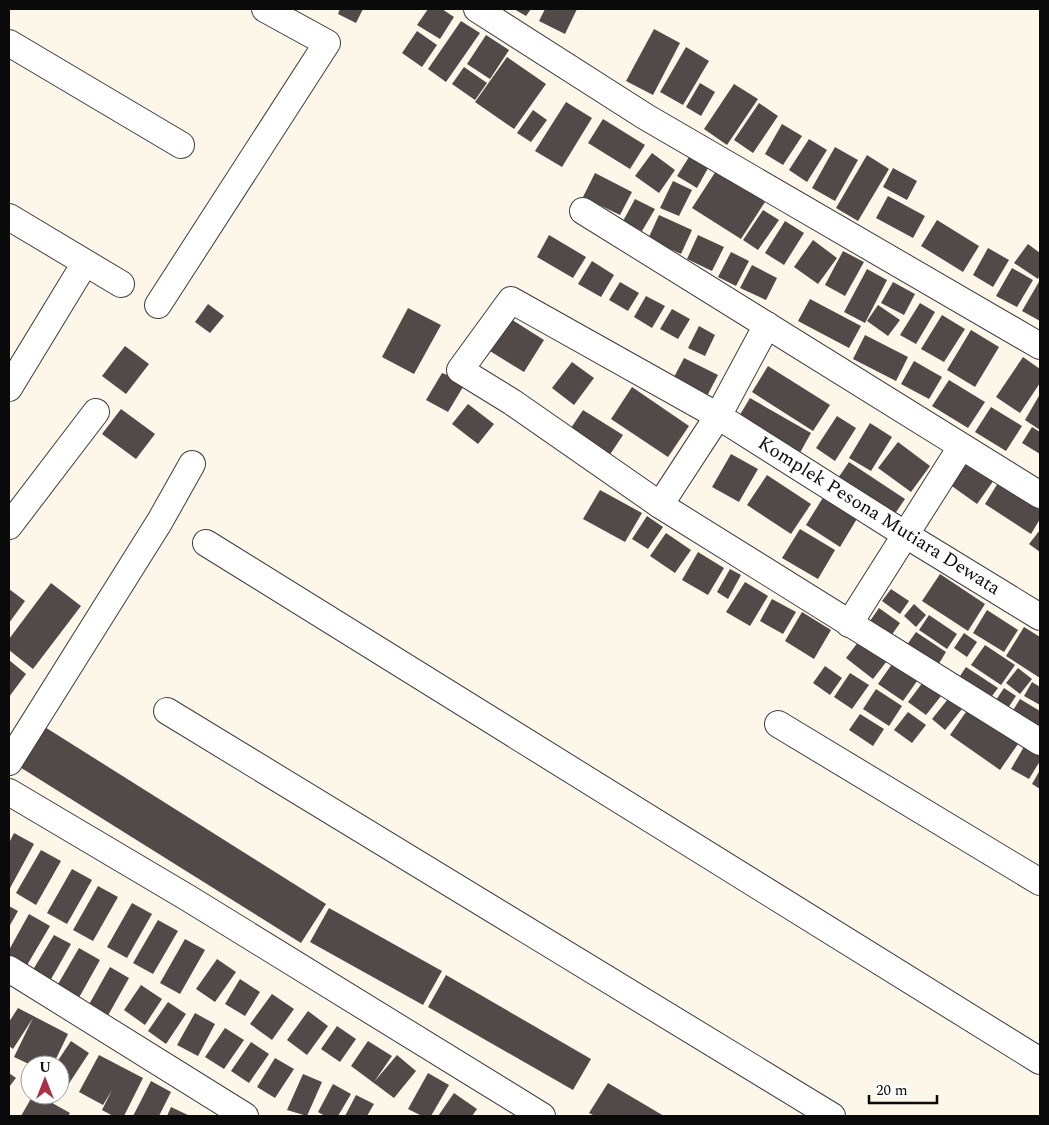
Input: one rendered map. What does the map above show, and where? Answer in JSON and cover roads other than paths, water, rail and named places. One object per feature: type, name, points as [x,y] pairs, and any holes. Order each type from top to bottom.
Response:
[{"type":"street","points":[[158,305],[327,43],[265,9]]},
{"type":"street","points":[[477,9],[646,117],[1040,346]]},
{"type":"street","points":[[9,43],[181,145]]},
{"type":"street","points":[[583,211],[1040,495]]},
{"type":"street","points":[[9,217],[121,284]]},
{"type":"street","points":[[9,388],[85,263]]},
{"type":"street","name":"Komplek Pesona Mutiara Dewata","points":[[660,506],[512,402],[460,370],[511,300],[718,416],[906,536],[1040,617]]},
{"type":"street","points":[[767,325],[718,416],[660,506],[1040,742]]},
{"type":"street","points":[[9,526],[96,412]]},
{"type":"street","points":[[849,624],[962,447]]},
{"type":"street","points":[[9,762],[160,521],[192,464]]},
{"type":"street","points":[[206,543],[1040,1060]]},
{"type":"street","points":[[167,711],[832,1116]]},
{"type":"street","points":[[778,724],[1040,882]]},
{"type":"street","points":[[11,798],[188,898],[542,1116]]},
{"type":"street","points":[[9,969],[245,1116]]}]
